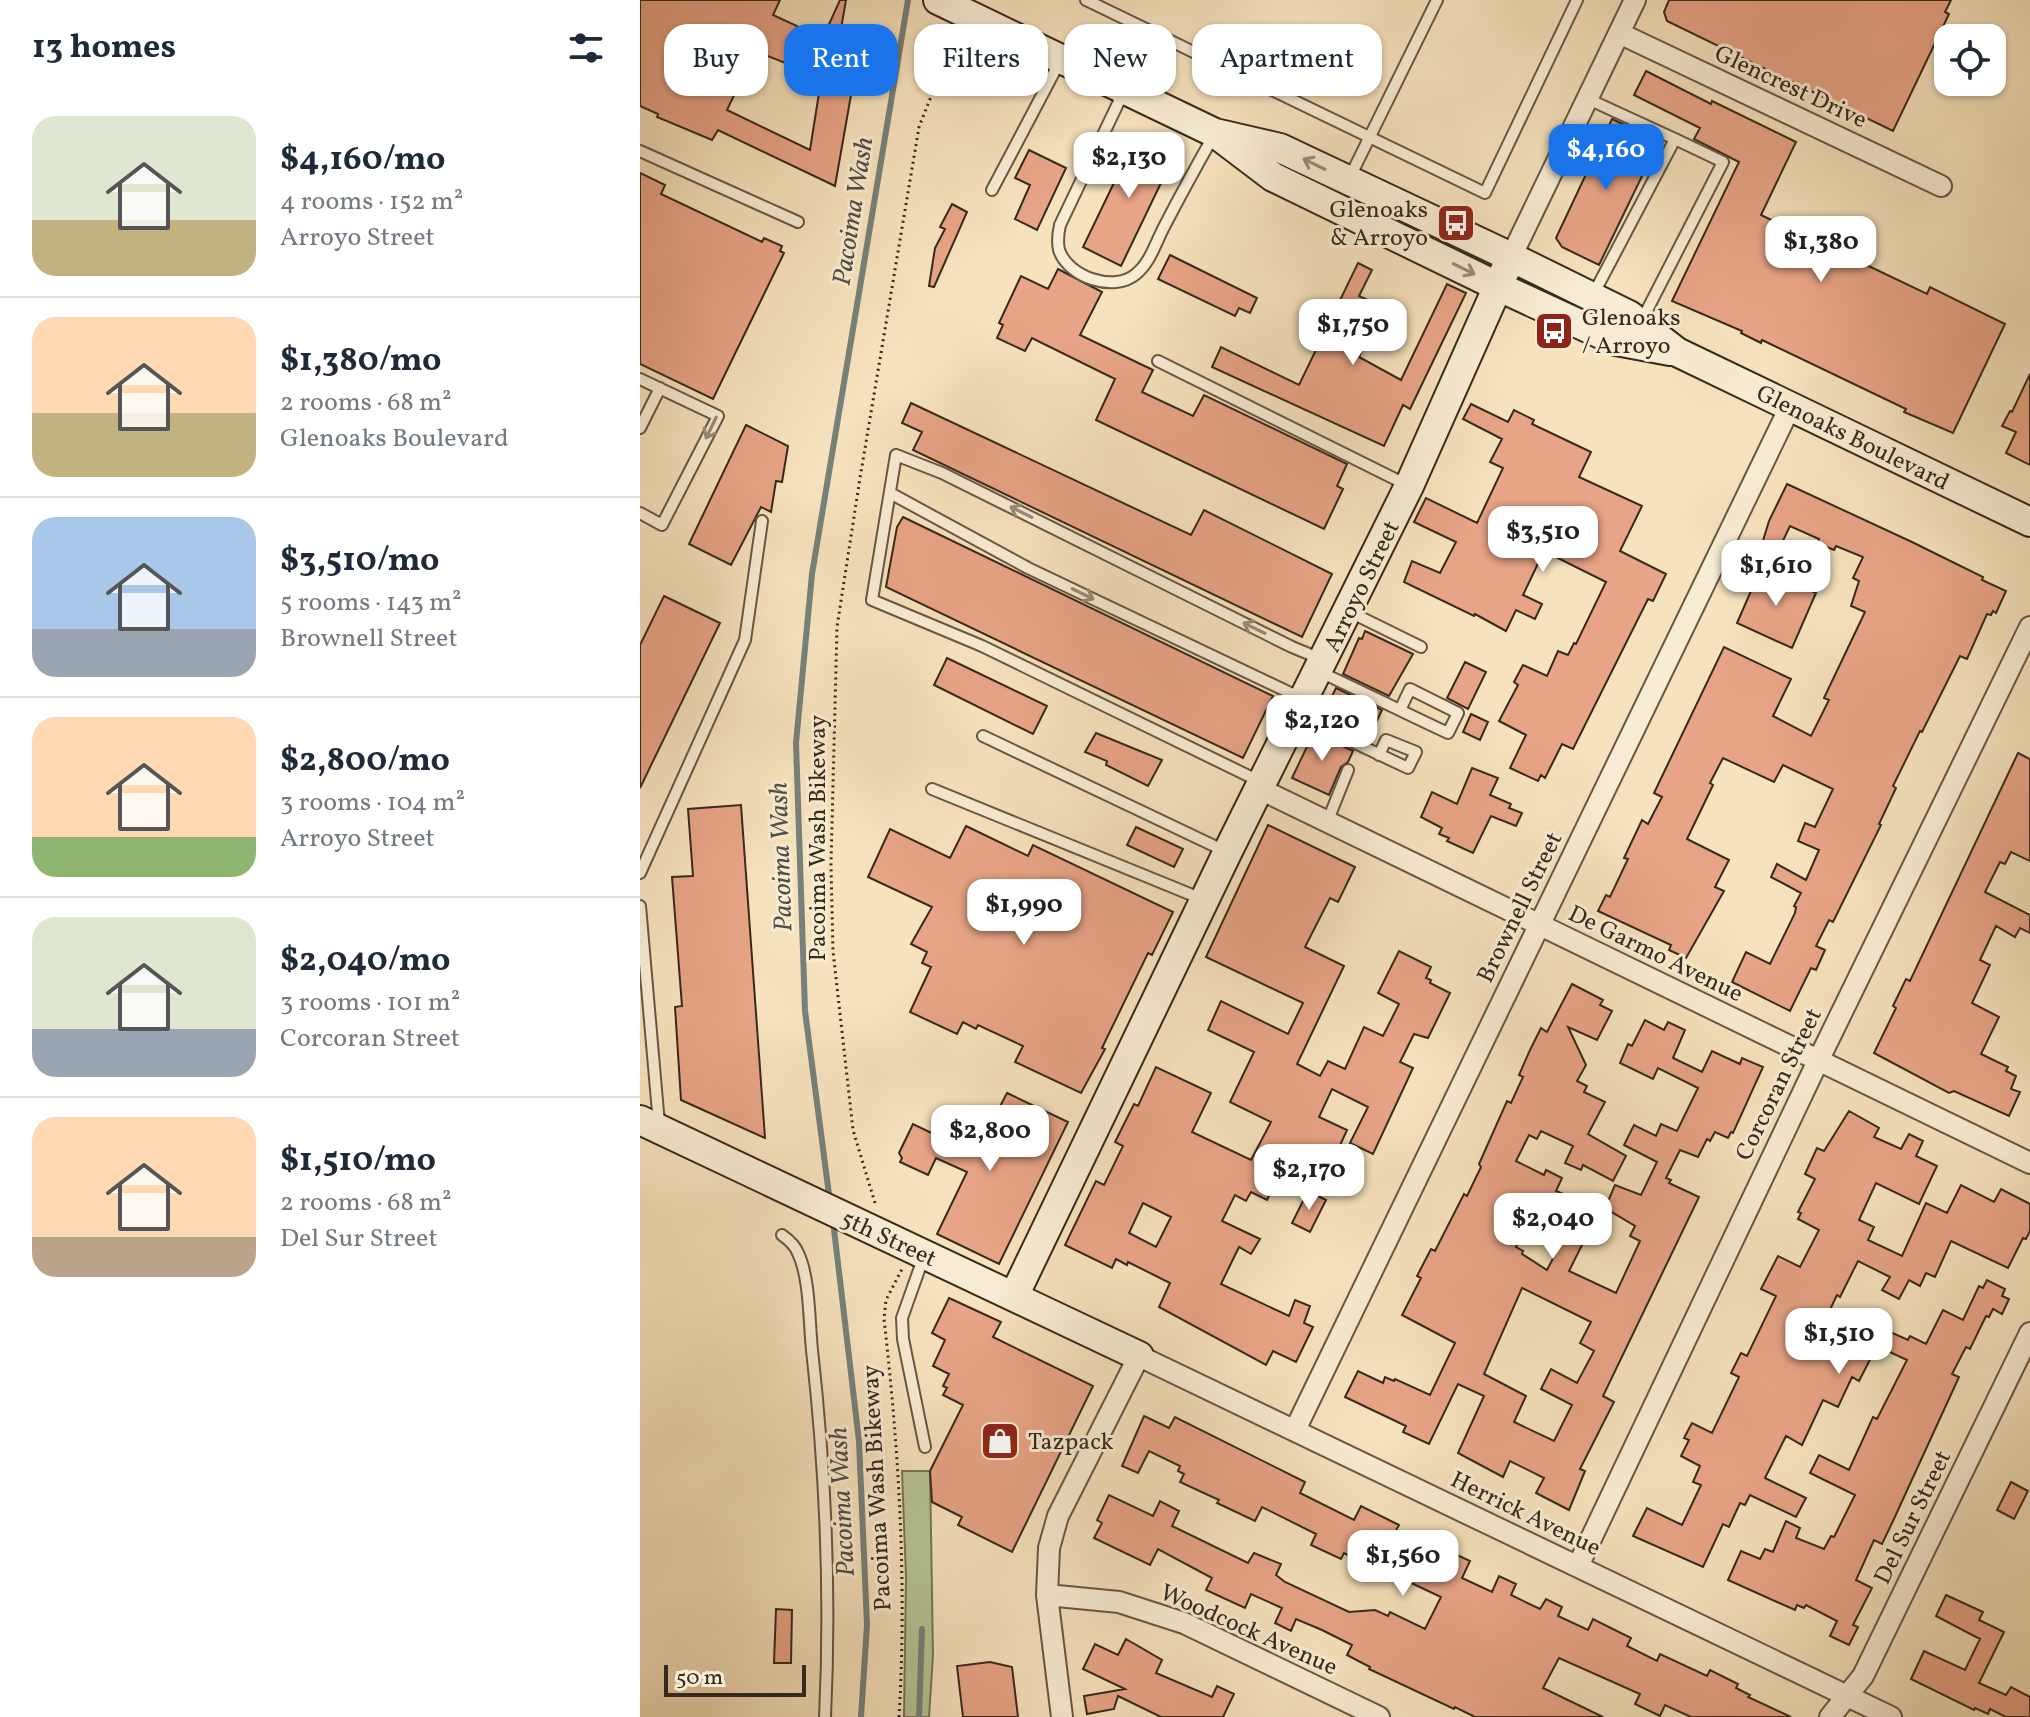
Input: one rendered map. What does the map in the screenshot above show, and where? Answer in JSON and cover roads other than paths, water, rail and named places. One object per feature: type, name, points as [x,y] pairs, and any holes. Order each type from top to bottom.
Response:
[{"type":"main road","name":"Glenoaks Boulevard","points":[[947,4],[1064,60]]},
{"type":"main road","name":"Glenoaks Boulevard","points":[[1138,96],[1215,133],[1273,177],[1497,286],[1616,341],[1677,352]]},
{"type":"main road","name":"Glenoaks Boulevard","points":[[1215,133],[1280,148],[1511,257],[1629,315],[1677,352],[2030,522]]},
{"type":"main road","name":"Arroyo Street","points":[[1014,1296],[1204,900],[1409,486],[1511,257]]},
{"type":"main road","name":"5th Street","points":[[650,1125],[797,1196],[871,1218],[914,1249],[1139,1356]]},
{"type":"street","name":"Arroyo Street","points":[[1511,257],[1635,0]]},
{"type":"street","name":"Glencrest Drive","points":[[1619,33],[1941,186]]},
{"type":"street","name":"Brownell Street","points":[[1295,1430],[1790,407]]},
{"type":"street","name":"Corcoran Street","points":[[1578,1566],[1818,1061],[2030,627]]},
{"type":"street","name":"De Garmo Avenue","points":[[1261,786],[1539,926],[2030,1163]]},
{"type":"street","name":"Del Sur Street","points":[[1830,1717],[1863,1676],[2030,1333]]},
{"type":"street","name":"Herrick Avenue","points":[[1139,1356],[1891,1717]]},
{"type":"street","points":[[1062,1717],[1047,1595],[1049,1548],[1058,1516],[1139,1356]]},
{"type":"street","name":"Woodcock Avenue","points":[[1047,1595],[1119,1602],[1184,1623],[1379,1717]]},
{"type":"lane","points":[[1086,0],[1136,24]]},
{"type":"lane","points":[[1348,181],[1437,0]]},
{"type":"lane","points":[[1176,43],[1485,193],[1577,0]]},
{"type":"lane","points":[[992,190],[1061,59]]},
{"type":"lane","points":[[1125,96],[1060,225],[1057,238],[1059,251],[1067,263],[1087,277],[1105,283],[1122,283],[1144,267],[1215,133]]},
{"type":"lane","points":[[1588,99],[1723,162],[1640,324]]},
{"type":"lane","points":[[1591,298],[1675,139]]},
{"type":"lane","points":[[640,151],[798,222]]},
{"type":"lane","points":[[1158,361],[1409,486]]},
{"type":"lane","points":[[640,379],[718,416],[662,525],[640,513]]},
{"type":"lane","points":[[640,428],[660,388]]},
{"type":"lane","points":[[1261,786],[982,646],[872,600],[896,455],[942,473],[1292,647],[1400,710],[1448,733],[1458,713],[1410,689],[1400,710]]},
{"type":"lane","points":[[890,493],[1028,568],[1300,707],[1379,755]]},
{"type":"lane","points":[[640,873],[745,640],[762,521]]},
{"type":"lane","points":[[1348,611],[1421,647]]},
{"type":"lane","points":[[983,736],[1227,853]]},
{"type":"lane","points":[[1328,820],[1348,770]]},
{"type":"lane","points":[[932,789],[1204,900]]},
{"type":"lane","points":[[640,906],[650,1125]]},
{"type":"lane","points":[[782,1235],[791,1241],[799,1254],[818,1398],[827,1509],[829,1591],[825,1717]]},
{"type":"lane","points":[[914,1249],[902,1318],[903,1339],[925,1447]]},
{"type":"waterway","name":"Pacoima Wash","points":[[830,1202],[805,1011],[796,743],[812,574],[908,0]]},
{"type":"waterway","name":"Pacoima Wash","points":[[833,1221],[859,1441],[867,1625],[861,1717]]},
{"type":"waterway","points":[[919,1717],[922,1629]]},
{"type":"place","name":"Glenoaks & Arroyo","points":[[1456,223]]},
{"type":"place","name":"Glenoaks / Arroyo","points":[[1554,331]]},
{"type":"place","name":"Tazpack","points":[[1000,1441]]}]
